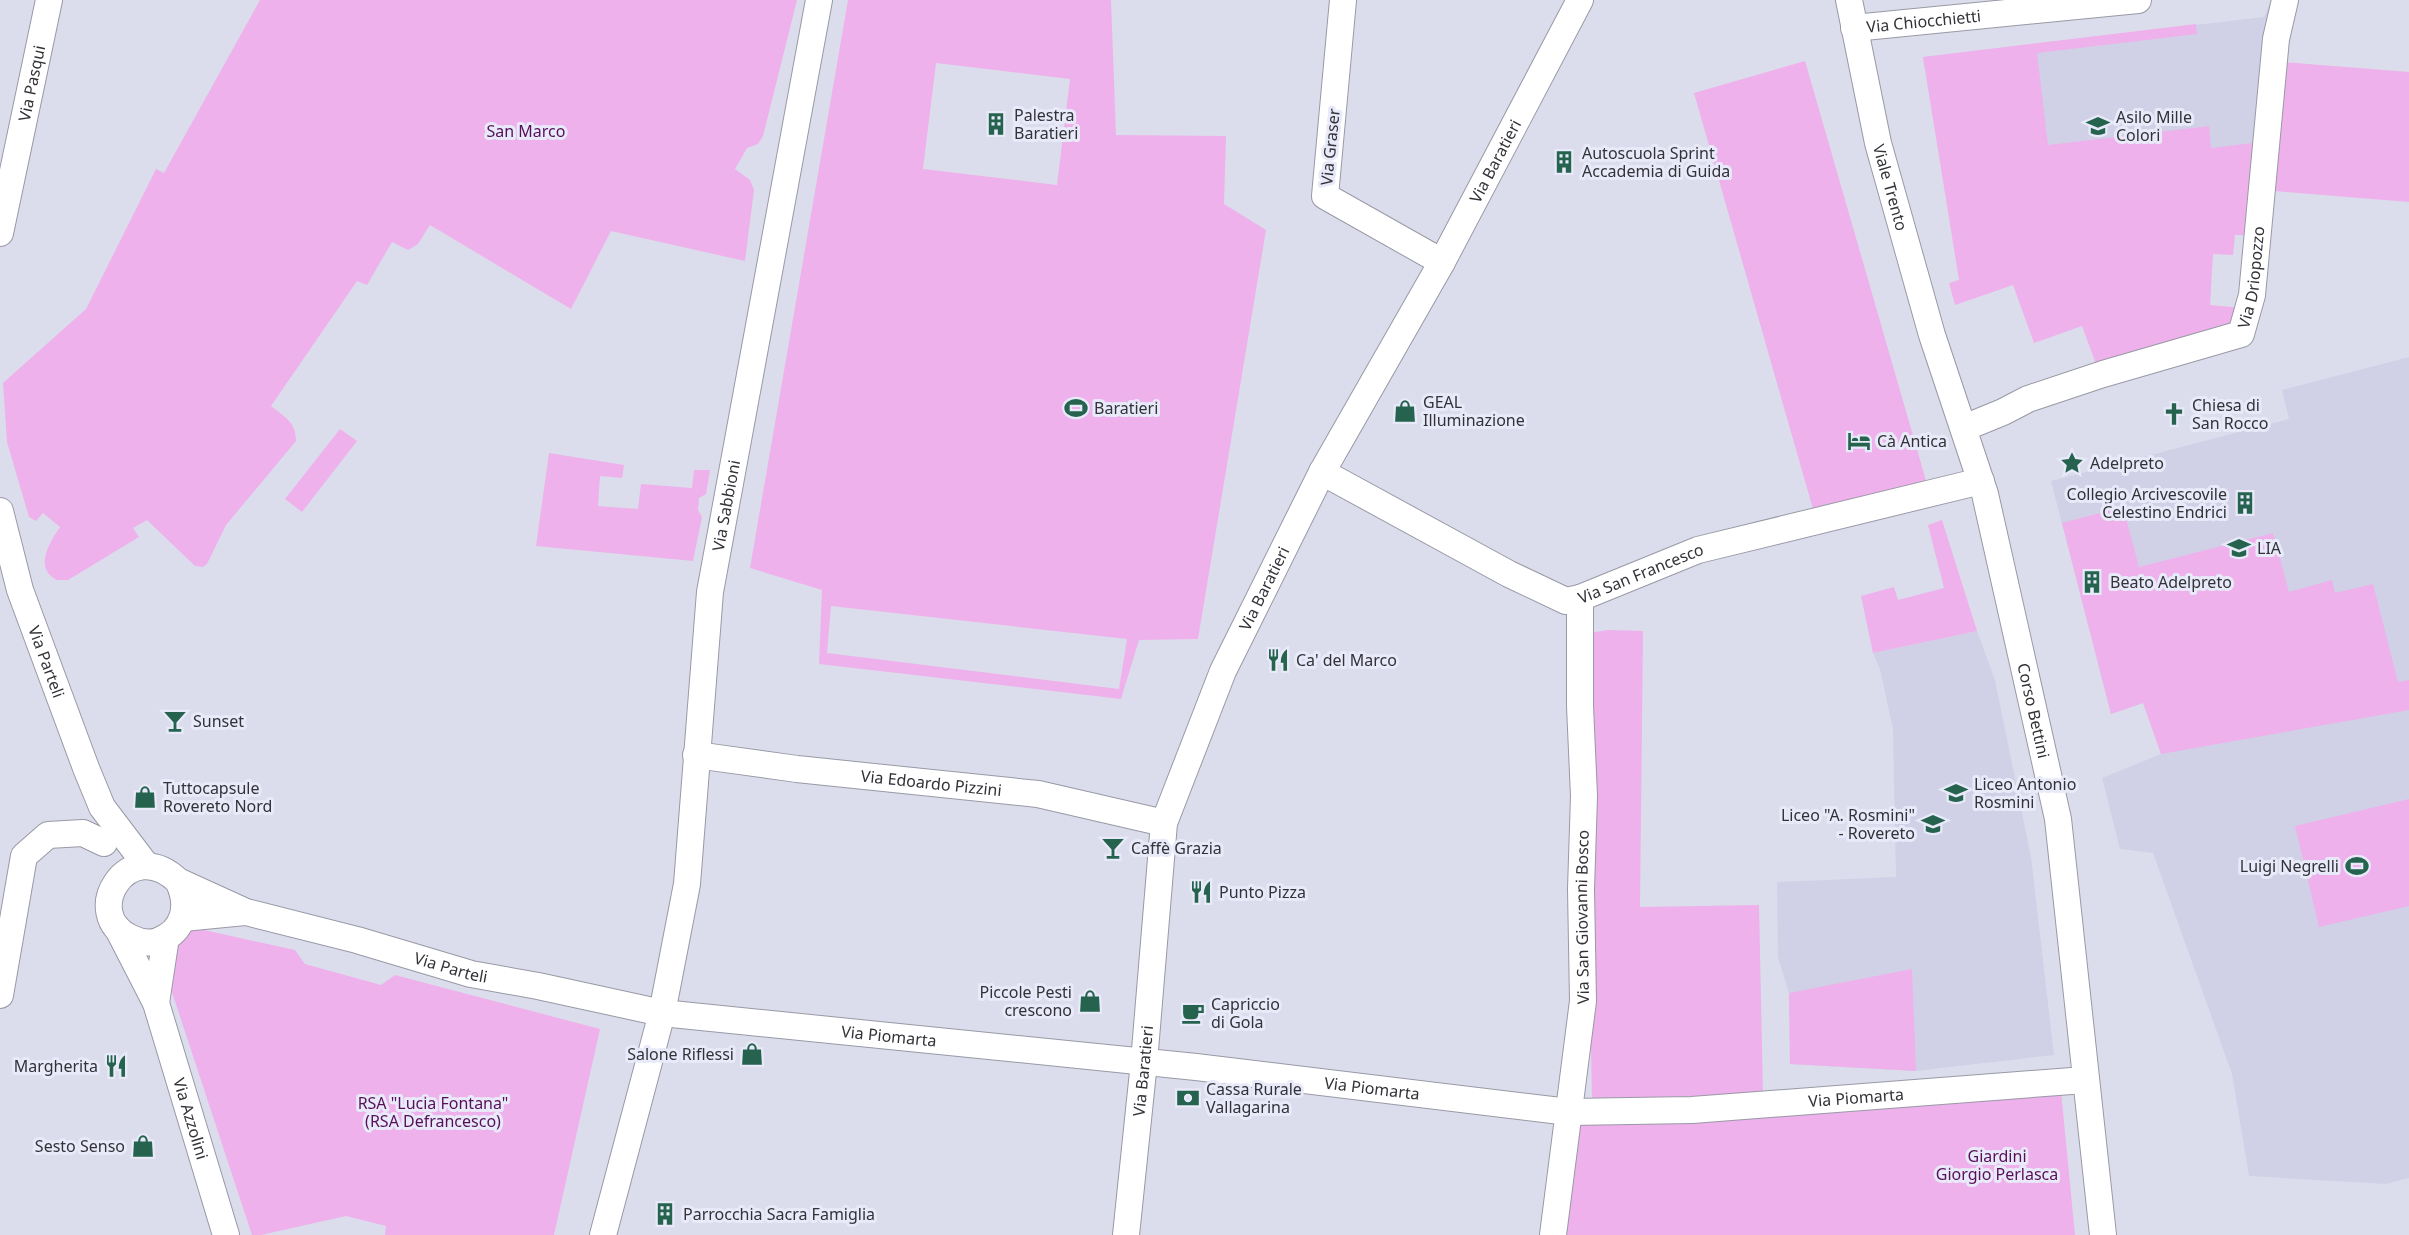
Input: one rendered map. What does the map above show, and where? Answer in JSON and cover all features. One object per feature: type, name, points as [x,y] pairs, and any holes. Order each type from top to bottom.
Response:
[{"type":"street","name":"Via Pasqui","points":[[7,170],[49,0]]},
{"type":"street","name":"Via Sabbioni","points":[[603,1235],[662,1013],[687,884],[710,592],[819,0]]},
{"type":"street","name":"Via Graser","points":[[1343,0],[1325,196],[1442,262]]},
{"type":"street","name":"Via Baratieri","points":[[1126,1235],[1144,1062],[1164,823],[1223,671],[1322,472],[1442,262],[1580,0]]},
{"type":"street","name":"Viale Trento","points":[[1849,0],[1878,143],[1945,372]]},
{"type":"street","name":"Via Chiocchietti","points":[[1854,28],[2138,0]]},
{"type":"street","name":"Via Driopozzo","points":[[1964,428],[2028,399],[2103,374],[2241,334],[2252,295],[2276,39],[2286,0]]},
{"type":"street","points":[[0,233],[7,170]]},
{"type":"street","name":"Corso Bettini","points":[[1945,372],[1981,481],[2061,834],[2103,1235]]},
{"type":"street","name":"Via San Francesco","points":[[1322,472],[1509,574],[1566,601],[1580,598],[1698,550],[1981,481]]},
{"type":"street","name":"Via Parteli","points":[[0,511],[20,590],[63,709],[102,807],[146,865],[169,872],[178,881],[246,912],[357,940],[471,974],[662,1013]]},
{"type":"street","name":"Via San Giovanni Bosco","points":[[1553,1235],[1583,1001],[1581,890],[1584,796],[1580,706],[1580,598]]},
{"type":"street","name":"Via Edoardo Pizzini","points":[[696,755],[796,769],[1038,794],[1164,823]]},
{"type":"street","name":"Via Parteli","points":[[102,807],[110,894],[109,907],[111,918],[118,929]]},
{"type":"street","points":[[0,995],[24,856],[48,835],[83,833],[104,843]]},
{"type":"street","points":[[110,894],[115,883],[123,874],[146,865]]},
{"type":"street","points":[[118,929],[128,938],[141,942],[154,942],[166,938],[183,918],[186,905],[184,893],[178,881]]},
{"type":"street","name":"Via Parteli","points":[[183,918],[246,912]]},
{"type":"street","name":"Via Azzolini","points":[[118,929],[156,1003],[226,1235]]},
{"type":"street","name":"Via Azzolini","points":[[156,1003],[166,938]]},
{"type":"street","name":"Via Piomarta","points":[[662,1013],[1144,1062],[1569,1112],[1692,1110],[2085,1080]]},
{"type":"shaded area","name":"Asilo Mille Colori","points":[[2271,0],[2283,0],[2256,189],[1955,251],[1923,57],[2264,17]]},
{"type":"shaded area","points":[[2409,357],[2409,1178],[2386,1184],[2249,1176],[2232,1074],[2153,853],[2120,849],[2102,778],[2161,754],[2143,703],[2111,714],[2051,481],[2289,419],[2282,390]]},
{"type":"shaded area","name":"Liceo Antonio Rosmini","points":[[1977,631],[1995,680],[2031,857],[2054,1055],[1916,1071],[1790,1064],[1789,993],[1778,957],[1777,882],[1896,877],[1893,729],[1880,669],[1873,653]]},
{"type":"green space","name":"San Marco","points":[[260,0],[797,0],[763,136],[758,144],[747,148],[735,169],[750,180],[754,190],[745,261],[611,231],[571,309],[430,225],[418,244],[408,250],[392,242],[367,285],[357,281],[271,406],[292,424],[296,441],[226,525],[207,564],[203,567],[195,566],[147,520],[133,528],[139,537],[68,580],[57,580],[46,569],[45,562],[48,547],[60,527],[43,513],[36,521],[29,517],[7,442],[3,383],[86,309],[156,169],[164,173]]},
{"type":"green space","points":[[848,0],[1111,0],[1116,135],[1226,136],[1224,204],[1266,230],[1198,639],[1139,640],[1121,699],[819,664],[822,590],[750,568]],"holes":[[[936,63],[1070,79],[1057,185],[923,169]],[[831,606],[1127,639],[1119,689],[827,653]]]},
{"type":"green space","points":[[2196,24],[2197,34],[2037,53],[2048,145],[2209,126],[2211,148],[2261,142],[2250,235],[2235,235],[2233,255],[2213,254],[2210,305],[2243,308],[2237,330],[2096,364],[2082,326],[2034,343],[2013,285],[1955,305],[1949,283],[1959,280],[1923,57]]},
{"type":"green space","points":[[1805,61],[1927,484],[1815,516],[1694,93]]},
{"type":"green space","points":[[2284,62],[2409,72],[2409,202],[2274,191]]},
{"type":"green space","points":[[340,429],[357,441],[302,512],[285,499]]},
{"type":"green space","points":[[549,453],[624,465],[622,478],[600,476],[598,506],[638,509],[641,484],[692,488],[694,470],[710,470],[706,494],[699,498],[698,510],[702,517],[693,561],[536,546]]},
{"type":"green space","points":[[2123,507],[2139,567],[2273,533],[2289,592],[2332,580],[2335,593],[2373,584],[2398,682],[2409,680],[2409,710],[2161,754],[2143,703],[2111,714],[2062,523]]},
{"type":"green space","points":[[1942,520],[1977,631],[1873,653],[1861,596],[1894,587],[1898,600],[1944,588],[1928,525]]},
{"type":"green space","points":[[1608,630],[1643,631],[1640,907],[1759,905],[1763,1095],[1592,1098],[1587,850],[1589,633]]},
{"type":"green space","name":"Luigi Negrelli","points":[[2409,799],[2409,906],[2319,927],[2295,826]]},
{"type":"green space","name":"RSA \"Lucia Fontana\" (RSA Defrancesco)","points":[[195,928],[295,950],[305,964],[381,985],[395,975],[600,1029],[554,1235],[385,1235],[386,1226],[346,1216],[252,1235],[164,968],[179,932]]},
{"type":"green space","points":[[1912,969],[1916,1071],[1790,1064],[1789,993]]},
{"type":"green space","name":"Giardini Giorgio Perlasca","points":[[2061,1091],[2075,1235],[1559,1235],[1576,1123]]},
{"type":"place","name":"Palestra Baratieri","points":[[996,124]]},
{"type":"place","name":"Asilo Mille Colori","points":[[2098,126]]},
{"type":"place","name":"Autoscuola Sprint Accademia di Guida","points":[[1564,162]]},
{"type":"place","name":"Baratieri","points":[[1076,408]]},
{"type":"place","name":"GEAL Illuminazione","points":[[1405,411]]},
{"type":"place","name":"Chiesa di San Rocco","points":[[2174,414]]},
{"type":"place","name":"Cà Antica","points":[[1859,441]]},
{"type":"place","name":"Adelpreto","points":[[2072,463]]},
{"type":"place","name":"Collegio Arcivescovile Celestino Endrici","points":[[2245,503]]},
{"type":"place","name":"LIA","points":[[2239,548]]},
{"type":"place","name":"Beato Adelpreto","points":[[2092,582]]},
{"type":"place","name":"Ca' del Marco","points":[[1278,660]]},
{"type":"place","name":"Sunset","points":[[175,721]]},
{"type":"place","name":"Liceo Antonio Rosmini","points":[[1956,793]]},
{"type":"place","name":"Tuttocapsule Rovereto Nord","points":[[145,797]]},
{"type":"place","name":"Liceo \"A. Rosmini\" - Rovereto","points":[[1933,824]]},
{"type":"place","name":"Caffè Grazia","points":[[1113,848]]},
{"type":"place","name":"Luigi Negrelli","points":[[2357,866]]},
{"type":"place","name":"Punto Pizza","points":[[1201,892]]},
{"type":"place","name":"Piccole Pesti crescono","points":[[1090,1001]]},
{"type":"place","name":"Capriccio di Gola","points":[[1193,1013]]},
{"type":"place","name":"Salone Riflessi","points":[[752,1054]]},
{"type":"place","name":"Margherita","points":[[116,1066]]},
{"type":"place","name":"Cassa Rurale Vallagarina","points":[[1188,1098]]},
{"type":"place","name":"Sesto Senso","points":[[143,1146]]},
{"type":"place","name":"Parrocchia Sacra Famiglia","points":[[665,1214]]}]
